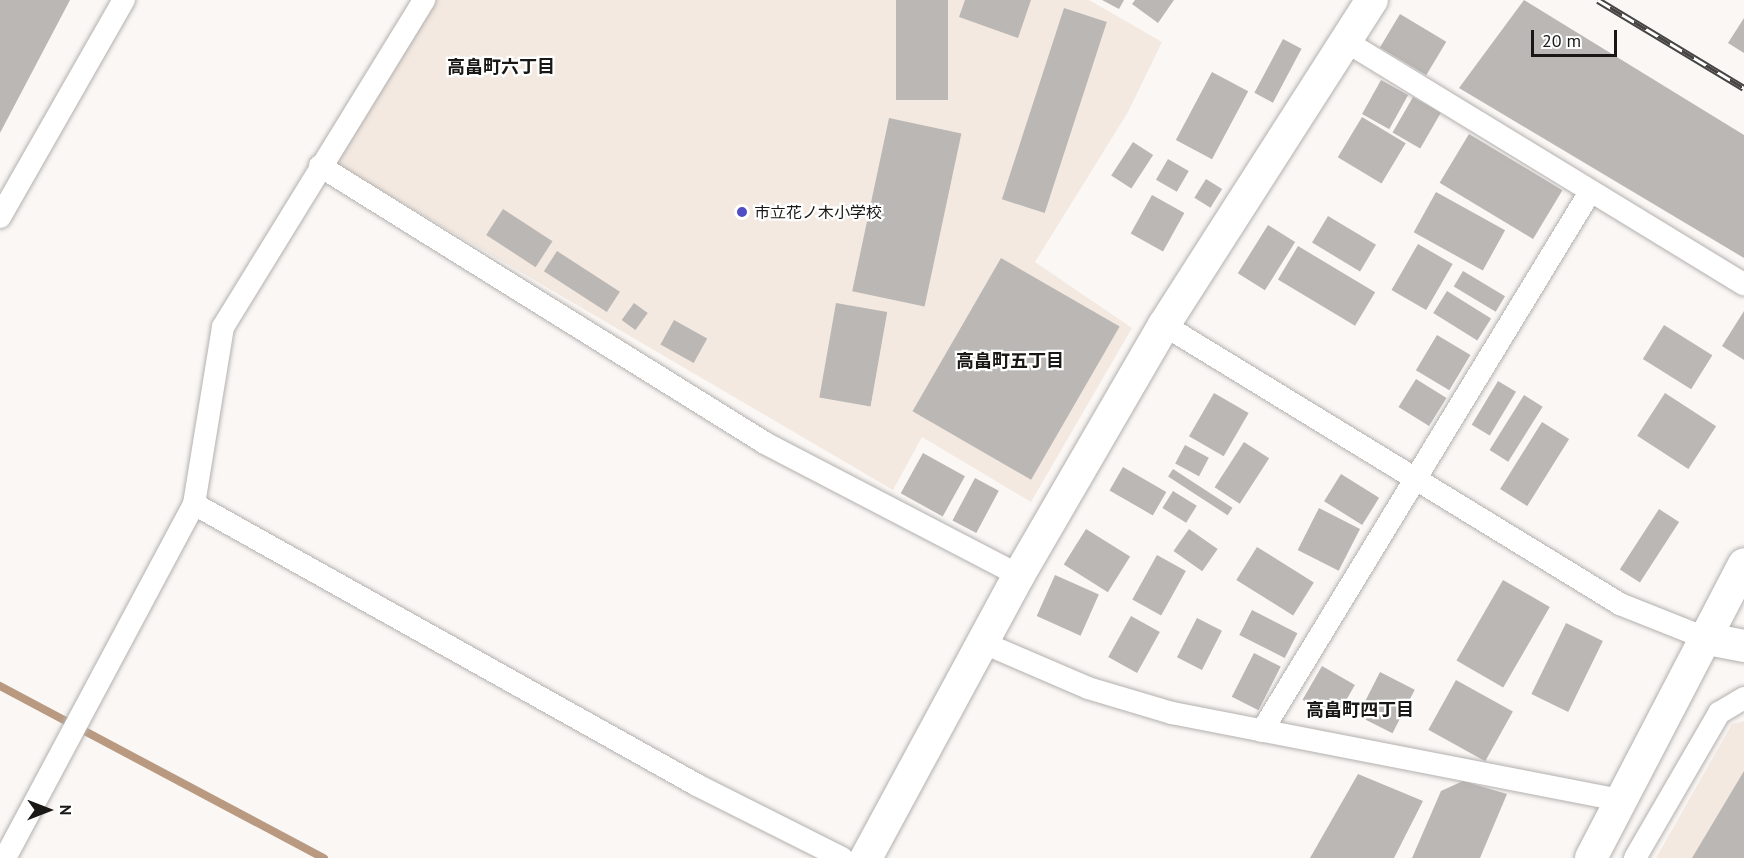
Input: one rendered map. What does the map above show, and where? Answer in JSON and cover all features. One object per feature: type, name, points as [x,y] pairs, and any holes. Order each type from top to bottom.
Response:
[{"type":"street","points":[[0,217],[124,0]]},
{"type":"street","points":[[5,858],[194,504],[223,327],[424,0]]},
{"type":"street","points":[[866,858],[986,644],[1019,575],[1164,325],[1372,0]]},
{"type":"street","points":[[1347,42],[1744,284]]},
{"type":"street","points":[[320,166],[765,442],[1019,575]]},
{"type":"street","points":[[1263,731],[1590,192]]},
{"type":"street","points":[[1164,325],[1416,482],[1620,604],[1708,639],[1744,646]]},
{"type":"street","points":[[194,504],[697,785],[842,858]]},
{"type":"street","points":[[1591,858],[1708,639],[1744,564]]},
{"type":"street","points":[[986,644],[1088,688],[1263,731],[1623,801]]},
{"type":"street","points":[[1635,858],[1719,713],[1744,698]]},
{"type":"shaded area","name":"市立花ノ木小学校","points":[[432,0],[1089,0],[1162,42],[1128,112],[1035,262],[1132,328],[1031,502],[922,437],[893,490],[334,163]]},
{"type":"shaded area","points":[[1744,721],[1744,858],[1656,858],[1732,724]]},
{"type":"building","points":[[0,0],[70,0],[0,133]]},
{"type":"building","points":[[896,0],[948,0],[948,100],[896,100]]},
{"type":"building","points":[[965,0],[1031,0],[1018,38],[959,17]]},
{"type":"building","points":[[1102,0],[1124,0],[1119,9]]},
{"type":"building","points":[[1135,0],[1174,0],[1158,23],[1132,4]]},
{"type":"building","points":[[1524,0],[1744,135],[1744,258],[1459,88]]},
{"type":"building","points":[[1064,8],[1107,22],[1045,213],[1002,199]]},
{"type":"building","points":[[1400,14],[1446,42],[1426,75],[1380,47]]},
{"type":"building","points":[[1744,18],[1744,53],[1728,43]]},
{"type":"building","points":[[1283,39],[1302,49],[1273,103],[1254,93]]},
{"type":"building","points":[[1212,72],[1248,91],[1212,159],[1176,140]]},
{"type":"building","points":[[1381,80],[1408,95],[1389,129],[1362,114]]},
{"type":"building","points":[[1413,97],[1441,113],[1420,149],[1392,133]]},
{"type":"building","points":[[1362,117],[1406,143],[1382,184],[1338,157]]},
{"type":"building","points":[[889,118],[961,133],[925,307],[852,291]]},
{"type":"building","points":[[1469,134],[1562,190],[1533,239],[1440,183]]},
{"type":"building","points":[[1133,142],[1153,155],[1131,189],[1111,176]]},
{"type":"building","points":[[1168,159],[1189,171],[1177,192],[1156,180]]},
{"type":"building","points":[[1206,179],[1222,189],[1210,208],[1194,198]]},
{"type":"building","points":[[1436,192],[1505,230],[1483,271],[1414,232]]},
{"type":"building","points":[[1152,195],[1184,213],[1163,251],[1131,233]]},
{"type":"building","points":[[503,209],[552,241],[536,267],[486,235]]},
{"type":"building","points":[[1328,216],[1376,245],[1360,271],[1312,243]]},
{"type":"building","points":[[1268,225],[1295,242],[1265,290],[1238,273]]},
{"type":"building","points":[[1418,244],[1453,264],[1426,310],[1392,290]]},
{"type":"building","points":[[1298,246],[1375,292],[1355,326],[1278,279]]},
{"type":"building","points":[[557,251],[620,292],[607,312],[544,271]]},
{"type":"building","points":[[1001,258],[1120,326],[1031,480],[912,411]]},
{"type":"building","points":[[1463,271],[1505,296],[1496,312],[1454,286]]},
{"type":"building","points":[[1447,291],[1491,319],[1477,341],[1433,313]]},
{"type":"building","points":[[634,303],[648,313],[635,330],[622,320]]},
{"type":"building","points":[[836,303],[887,312],[871,407],[819,398]]},
{"type":"building","points":[[1744,311],[1744,360],[1722,346]]},
{"type":"building","points":[[674,320],[707,338],[694,363],[660,344]]},
{"type":"building","points":[[1664,325],[1712,355],[1691,389],[1643,359]]},
{"type":"building","points":[[1437,335],[1470,355],[1449,390],[1416,370]]},
{"type":"building","points":[[1416,379],[1447,398],[1429,426],[1399,407]]},
{"type":"building","points":[[1498,381],[1516,392],[1490,436],[1472,425]]},
{"type":"building","points":[[1214,393],[1249,413],[1224,456],[1189,436]]},
{"type":"building","points":[[1665,393],[1716,426],[1688,469],[1637,436]]},
{"type":"building","points":[[1524,395],[1543,407],[1508,462],[1490,450]]},
{"type":"building","points":[[1542,422],[1569,439],[1527,506],[1500,489]]},
{"type":"building","points":[[1244,442],[1269,458],[1240,504],[1215,487]]},
{"type":"building","points":[[1185,445],[1209,458],[1199,476],[1175,464]]},
{"type":"building","points":[[923,453],[965,476],[943,517],[901,493]]},
{"type":"building","points":[[1123,467],[1166,492],[1153,515],[1110,490]]},
{"type":"building","points":[[1173,469],[1233,508],[1228,515],[1168,477]]},
{"type":"building","points":[[1341,474],[1379,498],[1362,525],[1324,501]]},
{"type":"building","points":[[975,478],[999,491],[976,533],[952,520]]},
{"type":"building","points":[[1173,491],[1197,506],[1186,523],[1162,508]]},
{"type":"building","points":[[1319,508],[1360,529],[1339,571],[1298,550]]},
{"type":"building","points":[[1659,509],[1679,522],[1640,582],[1620,569]]},
{"type":"building","points":[[1086,529],[1130,557],[1108,592],[1064,565]]},
{"type":"building","points":[[1189,529],[1218,549],[1202,571],[1174,551]]},
{"type":"building","points":[[1257,547],[1314,583],[1293,616],[1236,580]]},
{"type":"building","points":[[1157,555],[1186,571],[1161,616],[1132,600]]},
{"type":"building","points":[[1055,575],[1099,595],[1081,636],[1037,616]]},
{"type":"building","points":[[1503,580],[1550,607],[1503,688],[1456,661]]},
{"type":"building","points":[[1252,610],[1297,633],[1285,658],[1239,635]]},
{"type":"building","points":[[1131,616],[1160,632],[1137,673],[1108,657]]},
{"type":"building","points":[[1197,618],[1222,631],[1202,670],[1177,657]]},
{"type":"building","points":[[1566,623],[1603,641],[1568,712],[1531,694]]},
{"type":"building","points":[[1254,653],[1281,667],[1258,710],[1232,697]]},
{"type":"building","points":[[1322,666],[1355,685],[1335,719],[1302,700]]},
{"type":"building","points":[[1380,672],[1415,690],[1393,733],[1358,716]]},
{"type":"building","points":[[1456,680],[1513,712],[1485,761],[1428,730]]},
{"type":"building","points":[[1744,771],[1744,858],[1692,858]]},
{"type":"building","points":[[1358,774],[1423,801],[1394,858],[1310,858]]},
{"type":"building","points":[[1463,781],[1507,794],[1480,858],[1412,858],[1441,791]]},
{"type":"waterway","points":[[0,686],[324,858]]},
{"type":"railway","points":[[1598,0],[1744,88]]},
{"type":"place","name":"市立花ノ木小学校","points":[[742,212]]},
{"type":"district","name":"高畠町六丁目","points":[[501,67]]},
{"type":"district","name":"高畠町五丁目","points":[[1010,361]]},
{"type":"district","name":"高畠町四丁目","points":[[1360,710]]}]
